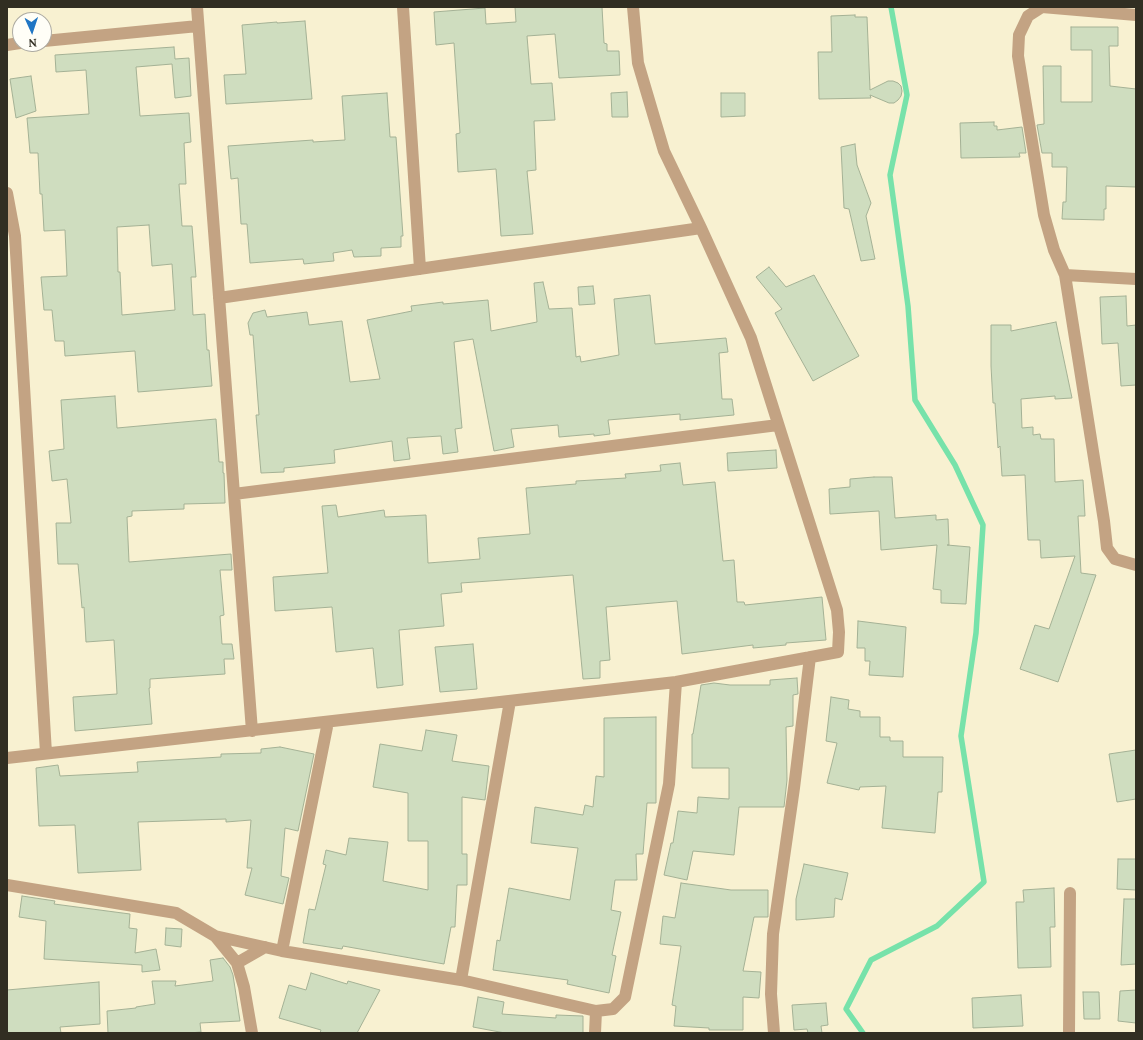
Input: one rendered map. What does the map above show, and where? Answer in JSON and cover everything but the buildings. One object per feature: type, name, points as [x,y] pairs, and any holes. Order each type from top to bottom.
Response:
[{"type":"street","points":[[197,7],[252,730]]},
{"type":"street","points":[[403,7],[420,269]]},
{"type":"street","points":[[7,758],[676,682],[838,652],[838,610],[751,338],[664,151],[638,64],[633,7]]},
{"type":"street","points":[[1136,15],[1042,7],[1028,16],[1025,22],[1019,35],[1018,56],[1044,215],[1054,250],[1065,275],[1104,520],[1107,548],[1116,559],[1136,565]]},
{"type":"street","points":[[52,40],[198,26]]},
{"type":"street","points":[[7,193],[15,236],[46,753]]},
{"type":"street","points":[[219,298],[701,228]]},
{"type":"street","points":[[1065,275],[1136,279]]},
{"type":"street","points":[[234,494],[778,424]]},
{"type":"street","points":[[774,1033],[771,994],[773,934],[794,788],[810,658]]},
{"type":"street","points":[[7,885],[176,913],[215,936],[282,951],[461,980],[596,1011],[613,1008],[625,997],[668,784],[676,682]]},
{"type":"street","points":[[461,980],[510,701]]},
{"type":"street","points":[[282,951],[328,722]]},
{"type":"street","points":[[1069,1033],[1070,893]]},
{"type":"street","points":[[215,936],[238,964],[244,987],[252,1033]]},
{"type":"street","points":[[238,964],[265,947]]},
{"type":"street","points":[[595,1033],[596,1011]]},
{"type":"waterway","points":[[863,1033],[846,1009],[871,960],[937,926],[984,882],[961,736],[976,633],[983,525],[955,465],[915,400],[908,306],[890,175],[907,95],[891,7]]}]
